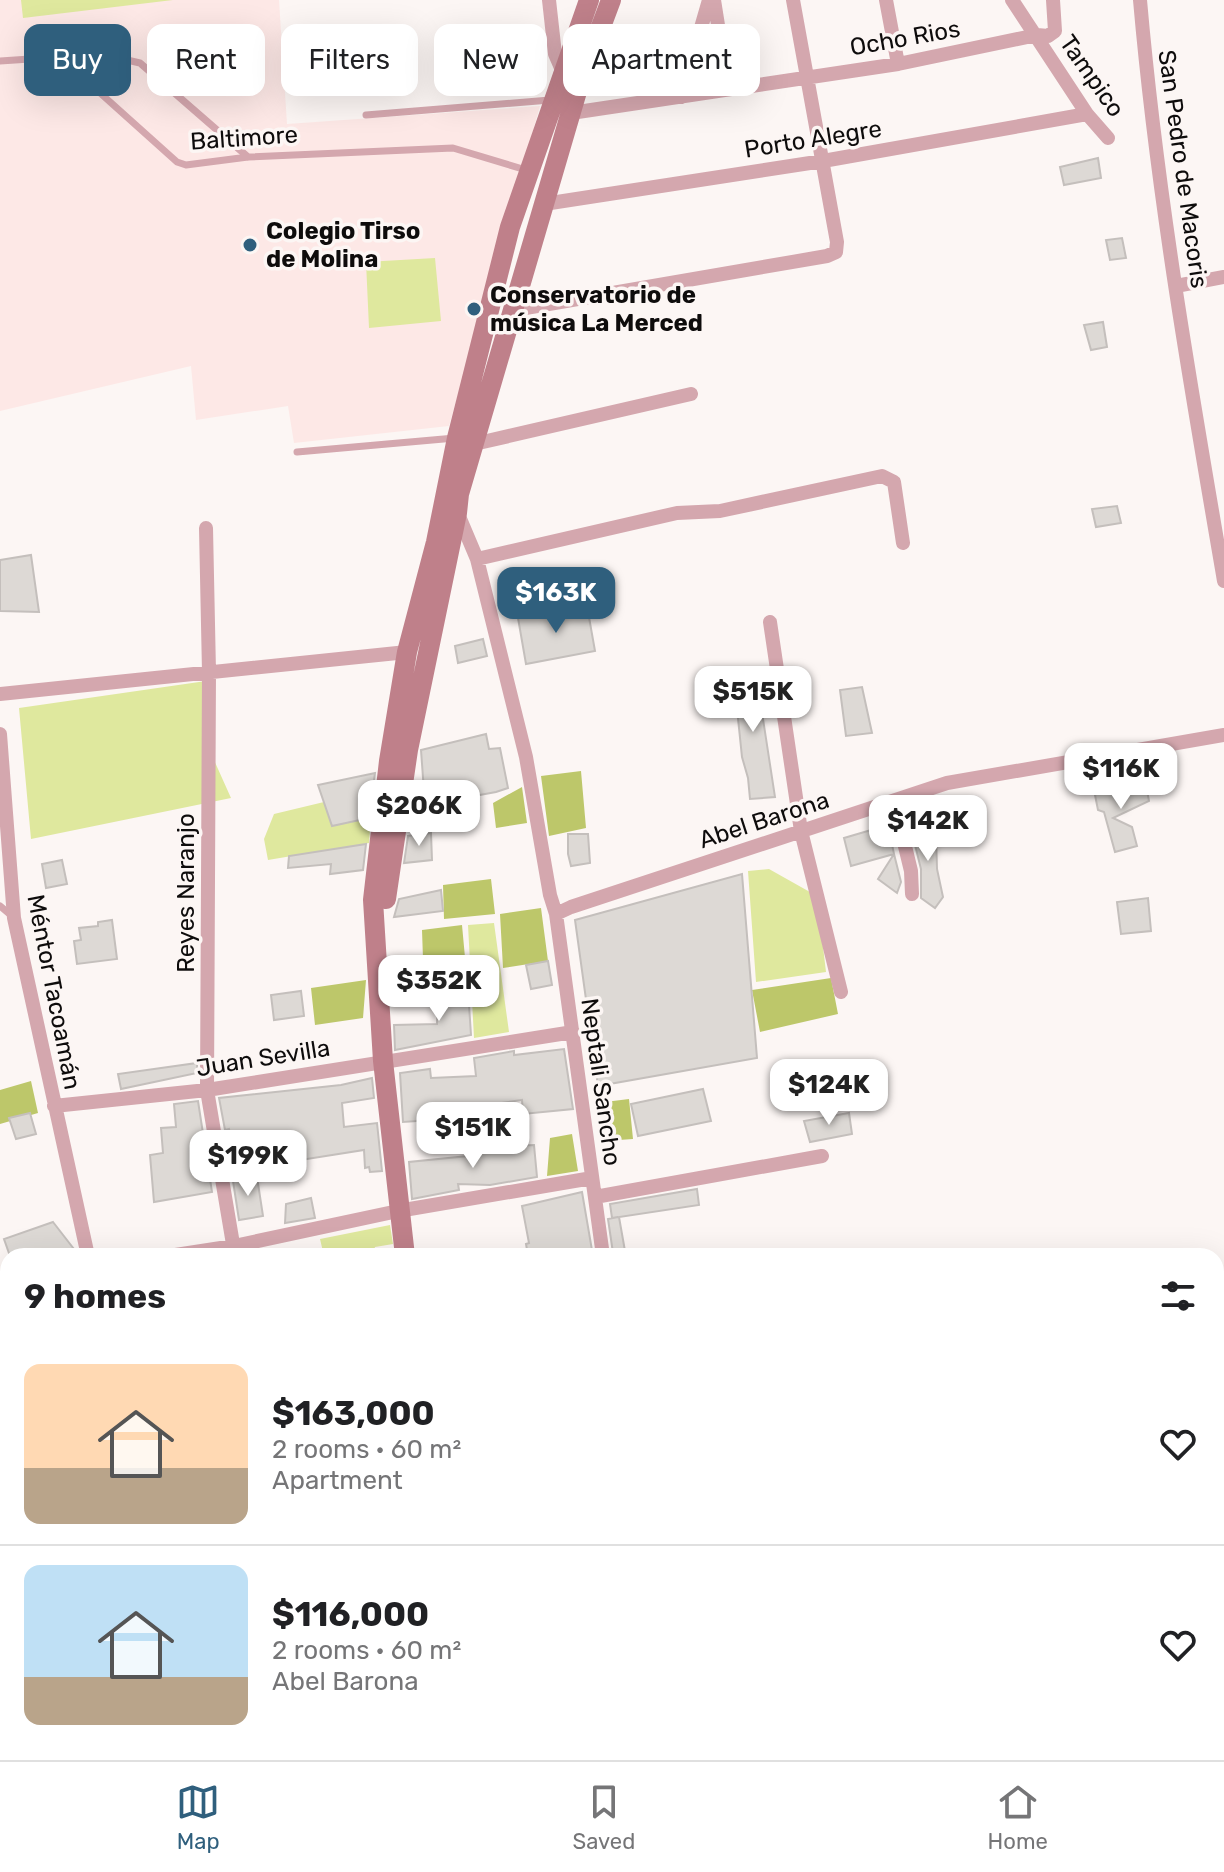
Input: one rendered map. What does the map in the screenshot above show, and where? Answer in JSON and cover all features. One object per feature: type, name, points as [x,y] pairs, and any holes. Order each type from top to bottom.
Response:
[{"type":"street","points":[[549,0],[555,54],[563,68]]},
{"type":"street","points":[[583,24],[589,0]]},
{"type":"street","points":[[599,24],[611,0]]},
{"type":"street","points":[[712,0],[716,24]]},
{"type":"street","points":[[681,97],[712,0]]},
{"type":"street","points":[[514,310],[836,252],[837,242],[793,0]]},
{"type":"street","points":[[886,0],[898,64]]},
{"type":"street","name":"Tampico","points":[[1012,0],[1087,114],[1108,138]]},
{"type":"street","name":"Ocho Rios","points":[[760,83],[898,64],[1037,35],[1048,36],[1055,31],[1053,0]]},
{"type":"street","name":"San Pedro de Macoris","points":[[1140,0],[1148,93],[1224,581]]},
{"type":"street","points":[[404,1248],[383,1061],[373,900],[389,761],[407,652],[465,441],[510,227],[552,100],[563,88]]},
{"type":"street","points":[[377,954],[408,750],[457,513],[465,441],[514,310],[571,113],[570,96]]},
{"type":"street","name":"Ocho Rios","points":[[571,113],[686,96]]},
{"type":"street","name":"Porto Alegre","points":[[544,204],[823,161],[1087,114]]},
{"type":"street","points":[[1176,286],[1224,277]]},
{"type":"street","points":[[465,441],[691,394]]},
{"type":"street","points":[[477,559],[677,513],[720,511],[882,476],[894,482],[903,543]]},
{"type":"street","name":"Neptali Sancho","points":[[457,513],[477,559],[526,757],[556,914],[602,1248]]},
{"type":"street","name":"Reyes Naranjo","points":[[206,528],[209,672],[207,1090],[234,1248]]},
{"type":"street","points":[[770,622],[801,831],[841,992]]},
{"type":"street","points":[[0,694],[407,652]]},
{"type":"street","name":"Méntor Tacoamán","points":[[0,734],[14,918],[86,1248]]},
{"type":"street","name":"Abel Barona","points":[[556,914],[947,783],[1224,735]]},
{"type":"street","points":[[894,801],[911,871],[912,894]]},
{"type":"street","name":"Juan Sevilla","points":[[54,1106],[207,1090],[573,1032]]},
{"type":"street","points":[[595,1197],[822,1156]]},
{"type":"street","points":[[247,1248],[398,1211],[592,1178]]},
{"type":"lane","points":[[0,61],[24,59]]},
{"type":"lane","points":[[131,61],[140,63],[248,157]]},
{"type":"lane","name":"Baltimore","points":[[103,96],[177,162],[186,165],[248,157],[453,148],[528,171]]},
{"type":"lane","points":[[366,115],[552,100]]},
{"type":"lane","points":[[297,452],[465,441]]},
{"type":"lane","points":[[0,906],[14,918]]},
{"type":"shaded area","name":"Colegio Tirso de Molina","points":[[0,0],[279,0],[281,96],[285,96],[287,124],[540,106],[449,426],[294,443],[288,406],[196,420],[191,366],[0,411]]},
{"type":"green space","points":[[21,0],[173,0],[23,18]]},
{"type":"green space","points":[[435,258],[441,321],[369,328],[366,262]]},
{"type":"green space","points":[[206,681],[205,740],[231,798],[31,839],[19,708]]},
{"type":"green space","points":[[581,771],[586,828],[549,836],[541,776]]},
{"type":"green space","points":[[522,787],[527,823],[496,828],[493,803]]},
{"type":"green space","points":[[324,802],[332,825],[371,818],[369,843],[268,860],[264,839],[274,814]]},
{"type":"green space","points":[[769,869],[817,896],[826,972],[756,982],[748,871]]},
{"type":"green space","points":[[491,879],[495,914],[444,919],[443,885]]},
{"type":"green space","points":[[541,908],[548,961],[503,968],[500,914]]},
{"type":"green space","points":[[494,923],[509,1032],[474,1038],[468,925]]},
{"type":"green space","points":[[462,925],[468,990],[424,988],[422,930]]},
{"type":"green space","points":[[831,978],[838,1014],[760,1032],[752,990]]},
{"type":"green space","points":[[366,980],[363,1018],[315,1025],[311,988]]},
{"type":"green space","points":[[31,1081],[38,1113],[0,1124],[0,1090]]},
{"type":"green space","points":[[629,1099],[633,1139],[605,1141],[605,1102]]},
{"type":"green space","points":[[572,1134],[578,1171],[547,1176],[550,1138]]},
{"type":"green space","points":[[390,1225],[393,1244],[375,1248],[322,1248],[320,1239]]},
{"type":"building","points":[[1098,158],[1101,178],[1064,185],[1060,167]]},
{"type":"building","points":[[1122,238],[1126,258],[1110,260],[1106,240]]},
{"type":"building","points":[[1103,322],[1107,347],[1091,350],[1084,325]]},
{"type":"building","points":[[1117,506],[1121,523],[1096,527],[1092,509]]},
{"type":"building","points":[[31,555],[39,612],[0,611],[0,560]]},
{"type":"building","points":[[587,606],[595,651],[526,664],[518,618]]},
{"type":"building","points":[[483,639],[487,656],[458,663],[455,646]]},
{"type":"building","points":[[755,667],[775,797],[750,799],[742,757],[733,670]]},
{"type":"building","points":[[862,687],[872,733],[846,736],[840,690]]},
{"type":"building","points":[[486,734],[489,749],[500,748],[508,788],[425,805],[421,750]]},
{"type":"building","points":[[375,773],[369,818],[332,826],[318,785]]},
{"type":"building","points":[[1125,778],[1132,792],[1146,785],[1149,801],[1113,818],[1132,827],[1137,846],[1115,852],[1104,812],[1098,810],[1095,795]]},
{"type":"building","points":[[930,820],[931,835],[936,834],[937,869],[943,897],[935,908],[921,898],[921,869],[910,825]]},
{"type":"building","points":[[888,825],[894,854],[851,866],[844,838]]},
{"type":"building","points":[[431,833],[432,860],[404,863],[408,836]]},
{"type":"building","points":[[568,834],[588,834],[590,863],[571,866]]},
{"type":"building","points":[[366,844],[363,870],[330,874],[331,864],[288,868],[289,856]]},
{"type":"building","points":[[894,854],[901,882],[897,893],[878,879]]},
{"type":"building","points":[[62,860],[67,884],[46,888],[42,864]]},
{"type":"building","points":[[742,874],[757,1058],[598,1086],[575,920]]},
{"type":"building","points":[[441,890],[443,911],[394,917],[399,899]]},
{"type":"building","points":[[1148,898],[1151,931],[1121,934],[1117,902]]},
{"type":"building","points":[[112,920],[117,959],[77,964],[74,941],[81,940],[79,928],[98,926],[98,922]]},
{"type":"building","points":[[420,956],[421,975],[391,979],[391,957]]},
{"type":"building","points":[[548,961],[552,985],[531,989],[526,965]]},
{"type":"building","points":[[468,990],[471,1035],[395,1050],[394,1025],[437,1024],[438,992]]},
{"type":"building","points":[[301,991],[304,1016],[274,1020],[271,995]]},
{"type":"building","points":[[564,1049],[573,1109],[523,1114],[522,1100],[461,1109],[462,1118],[403,1122],[400,1073],[430,1069],[431,1078],[476,1076],[474,1058],[514,1051],[514,1055]]},
{"type":"building","points":[[197,1063],[197,1073],[121,1089],[118,1074]]},
{"type":"building","points":[[372,1078],[374,1098],[342,1103],[344,1127],[377,1123],[382,1171],[370,1172],[369,1167],[365,1168],[364,1150],[294,1161],[298,1178],[279,1180],[278,1145],[233,1151],[219,1098],[341,1085]]},
{"type":"building","points":[[703,1089],[711,1121],[638,1136],[631,1104]]},
{"type":"building","points":[[198,1101],[212,1192],[154,1202],[150,1155],[163,1153],[161,1128],[176,1127],[174,1104]]},
{"type":"building","points":[[30,1113],[36,1134],[16,1139],[9,1118]]},
{"type":"building","points":[[849,1113],[852,1134],[810,1142],[804,1121]]},
{"type":"building","points":[[534,1145],[537,1177],[490,1185],[458,1184],[459,1190],[412,1199],[409,1162],[491,1152],[491,1147]]},
{"type":"building","points":[[257,1177],[263,1216],[239,1220],[233,1181]]},
{"type":"building","points":[[697,1189],[699,1205],[619,1217],[624,1248],[612,1248],[608,1219],[618,1217],[612,1218],[610,1204]]},
{"type":"building","points":[[582,1192],[592,1248],[527,1248],[529,1243],[522,1206]]},
{"type":"building","points":[[311,1198],[315,1218],[285,1223],[286,1204]]},
{"type":"building","points":[[53,1222],[73,1248],[7,1248],[4,1239]]},
{"type":"place","name":"Colegio Tirso de Molina","points":[[250,245]]},
{"type":"place","name":"Conservatorio de música La Merced","points":[[474,309]]}]
